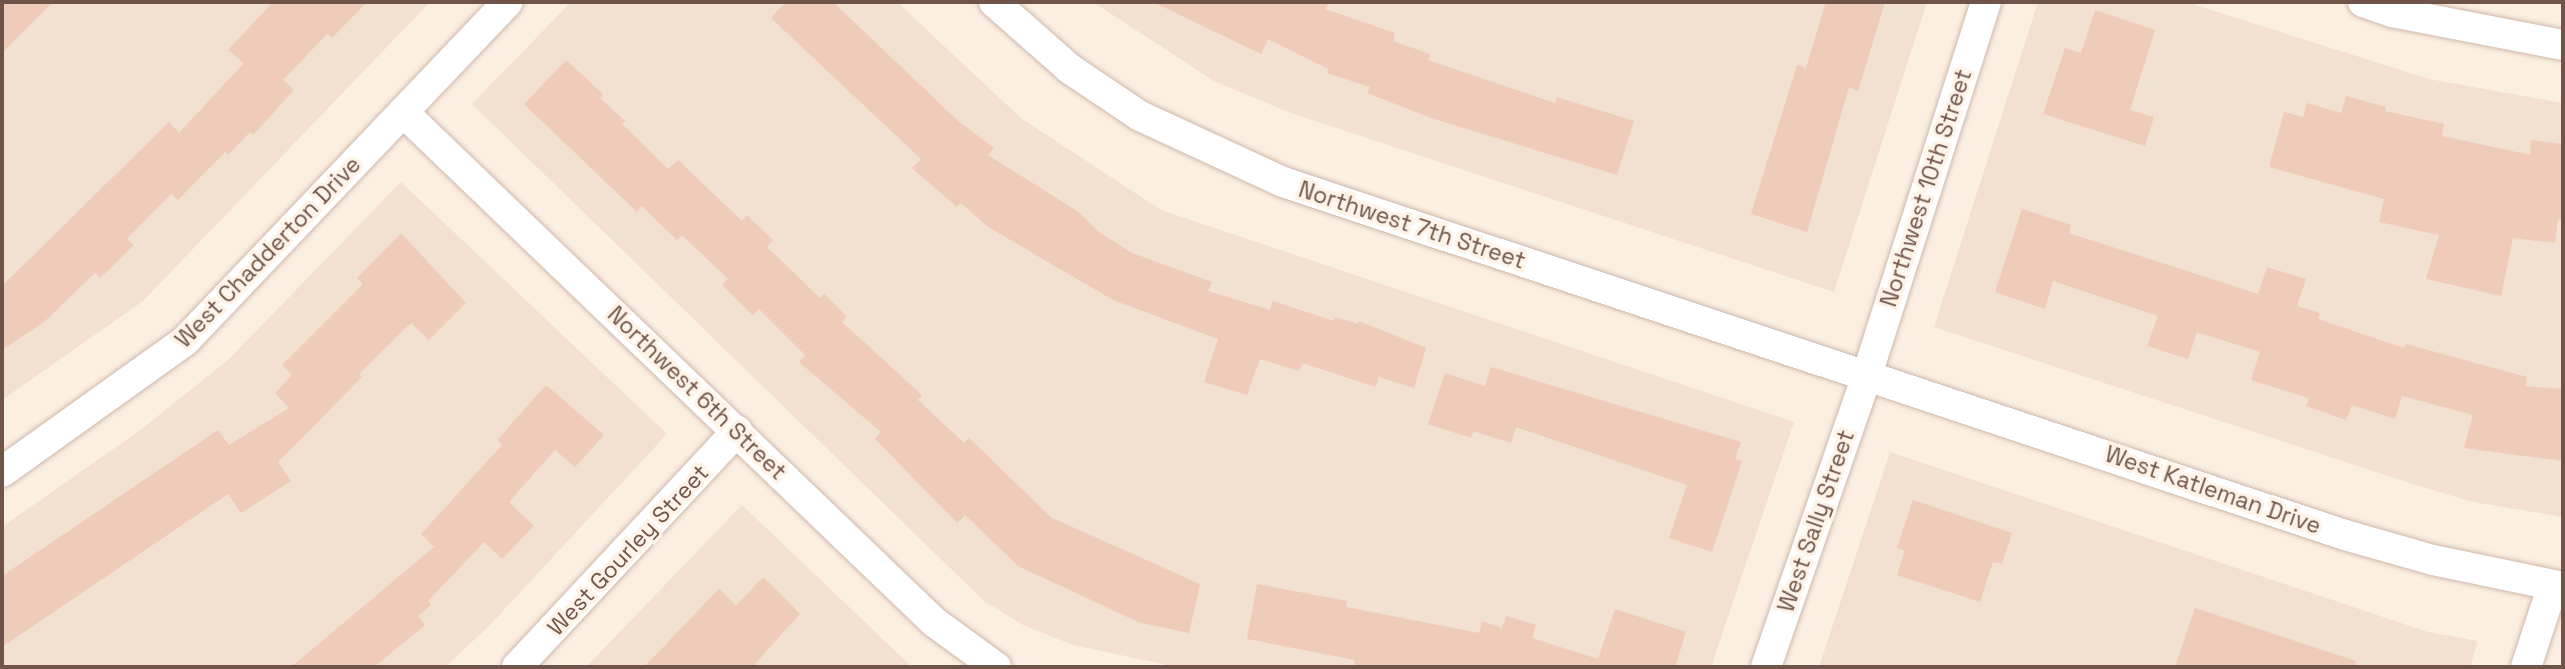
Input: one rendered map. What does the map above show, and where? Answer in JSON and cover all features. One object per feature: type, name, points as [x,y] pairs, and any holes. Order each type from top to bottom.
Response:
[{"type":"street","name":"West Chadderton Drive","points":[[2,472],[185,341],[508,2]]},
{"type":"street","name":"Northwest 7th Street","points":[[994,2],[1070,69],[1140,116],[1218,155],[1283,182],[1867,375]]},
{"type":"street","name":"Northwest 10th Street","points":[[1867,375],[1986,2]]},
{"type":"street","points":[[2362,2],[2418,17],[2563,45]]},
{"type":"street","name":"Northwest 6th Street","points":[[403,112],[934,622],[996,667]]},
{"type":"street","name":"West Katleman Drive","points":[[1867,375],[2345,535],[2433,560],[2558,586]]},
{"type":"street","name":"West Sally Street","points":[[1766,667],[1867,375]]},
{"type":"street","name":"West Gourley Street","points":[[517,667],[737,431]]},
{"type":"street","points":[[2526,667],[2558,586]]},
{"type":"shaded area","points":[[2,2],[430,2],[143,301],[2,400]]},
{"type":"shaded area","points":[[571,2],[897,2],[1021,118],[1161,210],[1794,422],[1711,667],[1177,667],[1073,645],[1023,625],[984,601],[472,104]]},
{"type":"shaded area","points":[[1093,2],[1927,2],[1834,292],[1288,112],[1214,81]]},
{"type":"shaded area","points":[[2038,2],[2186,2],[2429,79],[2563,103],[2563,517],[2473,502],[2419,486],[1934,327]]},
{"type":"shaded area","points":[[401,182],[667,434],[488,627],[445,667],[2,667],[2,527],[139,431],[228,360]]},
{"type":"shaded area","points":[[1890,452],[2428,632],[2478,641],[2470,667],[1819,667]]},
{"type":"shaded area","points":[[742,505],[912,667],[586,667]]},
{"type":"building","points":[[2,2],[53,2],[2,53]]},
{"type":"building","points":[[273,2],[367,2],[332,38],[327,34],[283,80],[294,90],[253,135],[250,132],[228,155],[225,152],[178,200],[171,194],[127,239],[134,245],[100,278],[95,273],[44,322],[2,350],[2,286],[169,122],[179,133],[244,63],[228,50]]},
{"type":"building","points":[[786,2],[833,2],[956,119],[994,148],[988,155],[1077,211],[1100,233],[1132,253],[1212,282],[1208,291],[1270,310],[1273,301],[1334,321],[1335,317],[1358,324],[1359,321],[1426,348],[1414,388],[1379,377],[1376,387],[1302,363],[1299,371],[1260,359],[1247,395],[1204,382],[1218,339],[1113,300],[988,227],[961,203],[957,207],[912,168],[921,159],[771,18]]},
{"type":"building","points":[[1153,2],[1329,2],[1325,9],[1395,33],[1393,41],[1430,54],[1428,60],[1555,103],[1557,97],[1634,121],[1617,175],[1431,118],[1367,93],[1370,87],[1327,73],[1328,69],[1268,39],[1261,54]]},
{"type":"building","points":[[1826,2],[1885,2],[1858,91],[1849,87],[1807,232],[1751,214],[1797,65],[1806,68]]},
{"type":"building","points":[[2095,10],[2155,30],[2130,110],[2154,117],[2145,146],[2043,114],[2065,48],[2081,53]]},
{"type":"building","points":[[566,60],[603,94],[600,98],[625,121],[622,124],[668,169],[678,160],[742,221],[747,215],[773,240],[767,247],[820,298],[824,294],[847,317],[842,322],[922,395],[918,400],[964,443],[969,438],[1052,518],[1200,584],[1189,633],[1138,622],[1018,566],[965,515],[957,523],[875,439],[881,432],[799,362],[805,355],[759,309],[753,315],[722,285],[728,279],[682,235],[677,240],[642,206],[637,212],[524,104]]},
{"type":"building","points":[[2346,96],[2386,107],[2385,111],[2444,124],[2442,136],[2530,155],[2531,140],[2563,144],[2563,220],[2558,219],[2555,243],[2513,238],[2501,296],[2426,279],[2439,235],[2379,222],[2384,199],[2269,167],[2284,112],[2303,117],[2307,103],[2341,113]]},
{"type":"building","points":[[2022,209],[2071,225],[2069,233],[2258,294],[2267,267],[2306,279],[2297,306],[2320,313],[2318,319],[2404,348],[2406,344],[2527,377],[2525,386],[2563,389],[2563,461],[2464,448],[2473,415],[2402,396],[2395,419],[2352,405],[2346,420],[2306,406],[2309,398],[2251,380],[2260,352],[2197,332],[2188,359],[2147,346],[2158,316],[2053,281],[2045,309],[1995,292]]},
{"type":"building","points":[[401,233],[466,303],[429,340],[411,323],[359,374],[362,377],[278,462],[291,481],[241,513],[228,494],[2,647],[2,576],[218,430],[229,445],[289,408],[275,393],[292,375],[282,365],[363,284],[357,278]]},
{"type":"building","points":[[1491,367],[1741,442],[1735,459],[1742,461],[1712,552],[1669,538],[1687,485],[1516,427],[1511,443],[1473,431],[1471,438],[1428,424],[1445,373],[1485,386]]},
{"type":"building","points":[[546,385],[604,435],[575,467],[555,450],[509,502],[534,526],[502,559],[484,542],[428,601],[431,605],[418,616],[425,625],[374,667],[291,667],[434,547],[421,534],[502,445],[497,440]]},
{"type":"building","points":[[1913,500],[2012,533],[2002,564],[1993,562],[1980,602],[1897,575],[1905,551],[1897,548]]},
{"type":"building","points":[[763,577],[800,614],[752,667],[644,667],[719,589],[736,606]]},
{"type":"building","points":[[1257,584],[1347,601],[1346,607],[1479,633],[1482,621],[1502,628],[1506,616],[1536,625],[1532,638],[1598,659],[1615,609],[1686,632],[1675,667],[1353,667],[1355,660],[1247,639]]},
{"type":"building","points":[[2195,608],[2356,661],[2355,667],[2175,667]]}]
